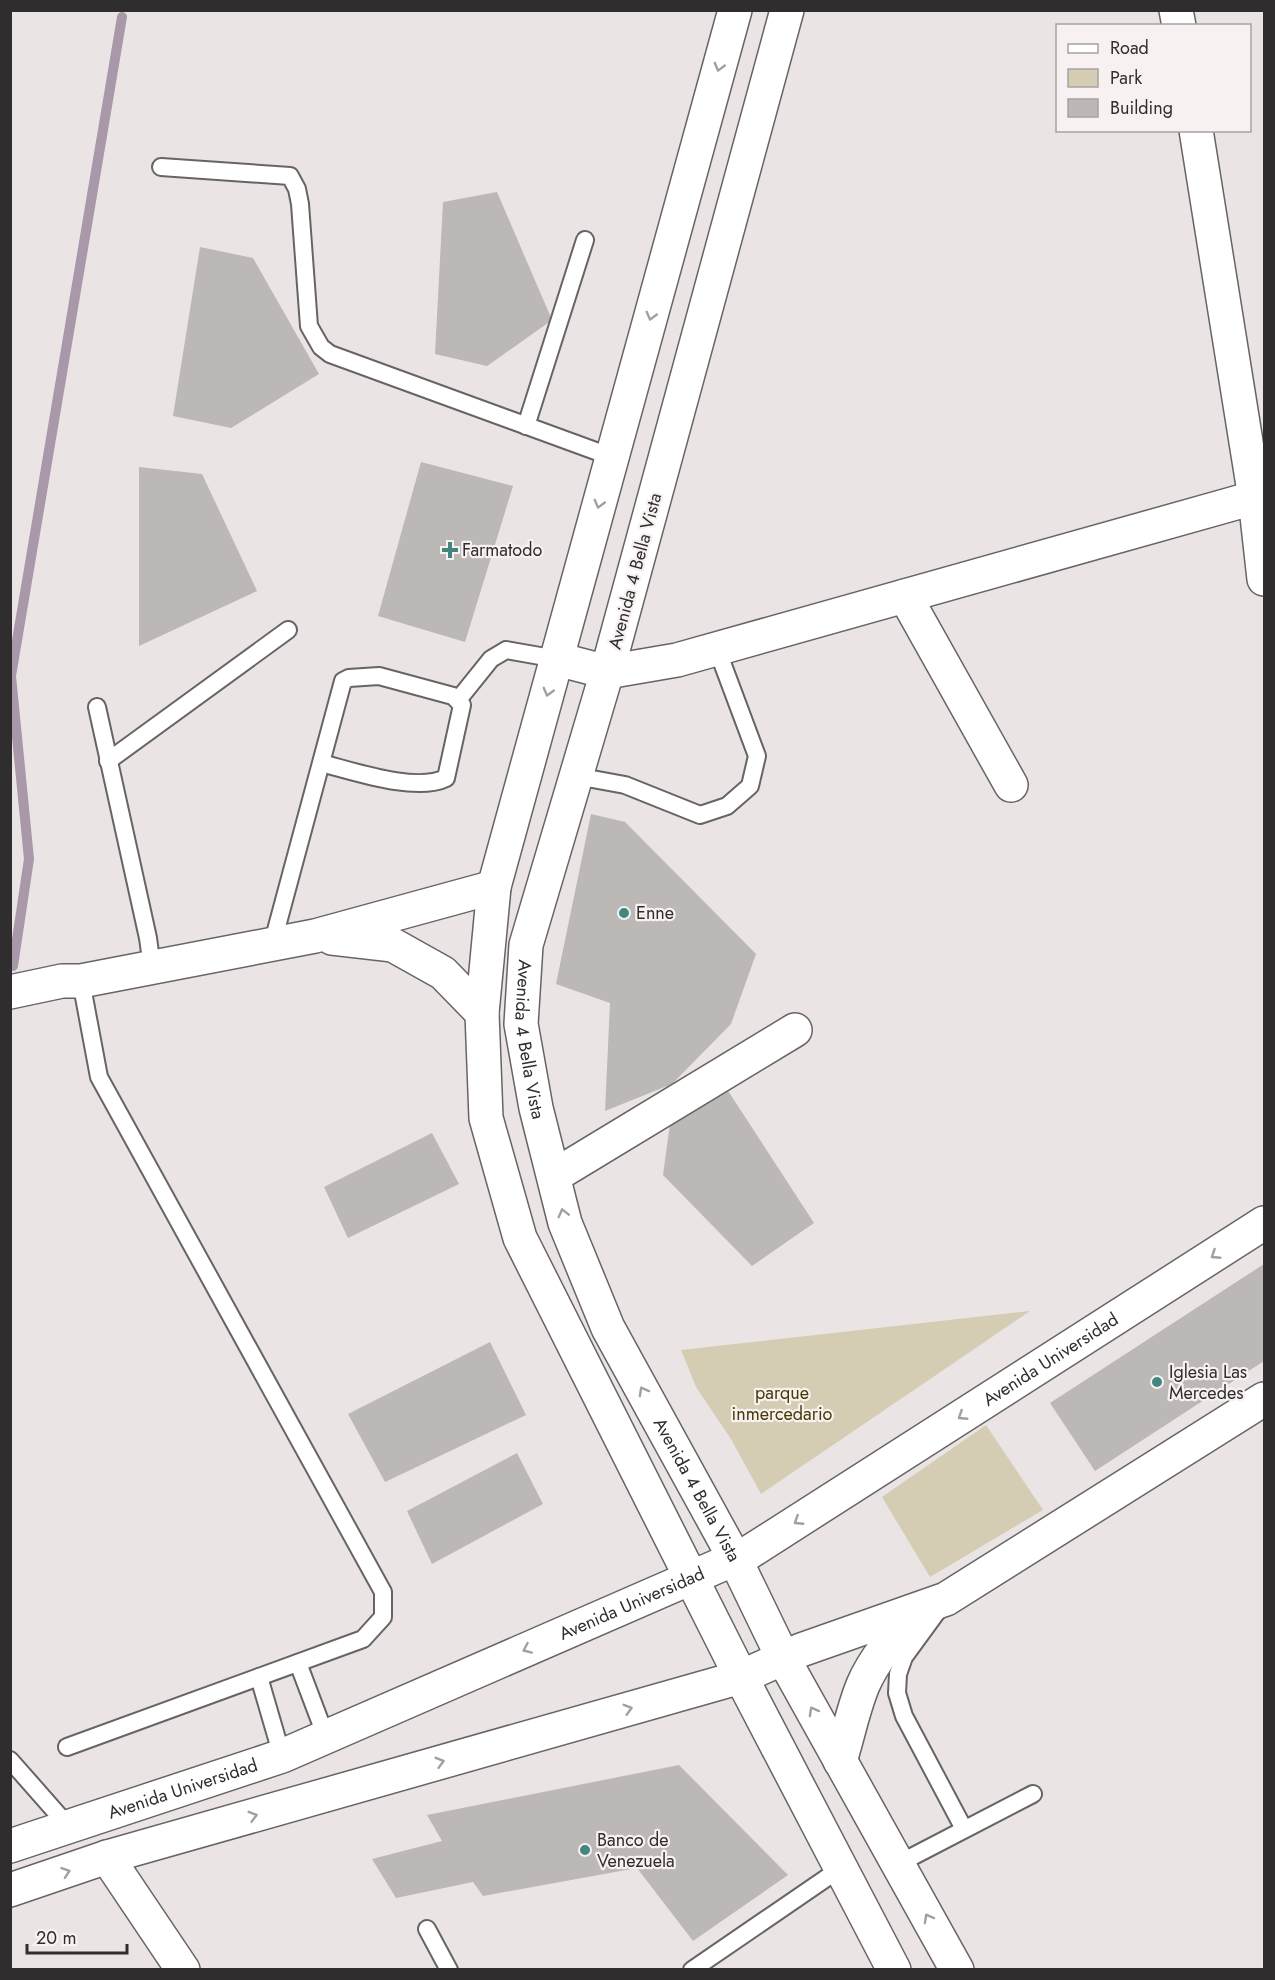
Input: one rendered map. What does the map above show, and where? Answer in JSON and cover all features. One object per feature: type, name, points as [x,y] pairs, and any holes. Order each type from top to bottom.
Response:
[{"type":"street","points":[[735,10],[494,886],[482,1013],[486,1118],[520,1238],[741,1677],[894,1970]]},
{"type":"street","name":"Avenida 4 Bella Vista","points":[[787,10],[607,672],[525,945],[521,1024],[536,1108],[565,1223],[608,1328],[735,1559],[783,1658],[957,1970]]},
{"type":"street","points":[[1196,132],[1260,496],[1264,579]]},
{"type":"street","points":[[661,281],[710,294]]},
{"type":"street","points":[[557,659],[607,672],[677,660],[1260,496]]},
{"type":"street","points":[[905,596],[1011,785]]},
{"type":"street","points":[[10,992],[62,981],[81,981],[315,936],[494,886]]},
{"type":"street","points":[[315,936],[393,945],[443,973],[482,1013]]},
{"type":"street","points":[[554,1176],[795,1029]]},
{"type":"street","name":"Avenida Universidad","points":[[10,1846],[282,1756],[748,1553],[1264,1224]]},
{"type":"street","points":[[10,1890],[107,1857],[741,1677],[783,1658],[932,1604],[1264,1400]]},
{"type":"street","points":[[840,1761],[862,1686],[870,1670],[885,1649],[932,1604]]},
{"type":"street","points":[[107,1857],[183,1970]]},
{"type":"lane","points":[[161,167],[290,176],[297,189],[300,204],[309,326],[321,347],[330,354],[612,457]]},
{"type":"lane","points":[[526,426],[585,240]]},
{"type":"lane","points":[[108,761],[288,630]]},
{"type":"lane","points":[[576,776],[625,785],[700,815],[727,806],[750,786],[757,756],[717,649]]},
{"type":"lane","points":[[458,699],[491,658],[506,650],[557,659]]},
{"type":"lane","points":[[272,945],[343,681],[349,678],[379,676],[453,696],[462,705],[446,778],[440,781],[399,783],[321,763]]},
{"type":"lane","points":[[97,707],[148,938],[152,967]]},
{"type":"lane","points":[[67,1747],[363,1639],[383,1617],[383,1592],[99,1077],[81,981]]},
{"type":"lane","points":[[932,1604],[904,1657],[898,1674],[897,1694],[904,1716],[964,1829]]},
{"type":"lane","points":[[298,1663],[326,1737]]},
{"type":"lane","points":[[259,1677],[282,1756]]},
{"type":"lane","points":[[10,1760],[69,1827]]},
{"type":"lane","points":[[898,1864],[1033,1794]]},
{"type":"lane","points":[[692,1970],[841,1868]]},
{"type":"lane","points":[[427,1929],[448,1970]]},
{"type":"green space","name":"parque inmercedario","points":[[1030,1311],[761,1494],[731,1439],[696,1387],[681,1350]]},
{"type":"green space","points":[[986,1425],[1043,1510],[930,1577],[882,1497]]},
{"type":"building","points":[[497,192],[552,320],[487,366],[435,354],[443,202]]},
{"type":"building","points":[[200,247],[253,258],[319,374],[231,428],[173,416]]},
{"type":"building","points":[[421,462],[513,486],[465,642],[378,616]]},
{"type":"building","points":[[139,467],[202,474],[257,591],[139,646]]},
{"type":"building","points":[[591,814],[625,822],[756,954],[731,1024],[672,1084],[605,1111],[610,1003],[556,984]]},
{"type":"building","points":[[721,1080],[814,1223],[752,1266],[663,1175],[670,1124]]},
{"type":"building","points":[[432,1133],[459,1184],[348,1238],[324,1187]]},
{"type":"building","name":"Iglesia Las Mercedes","points":[[1264,1264],[1264,1361],[1095,1471],[1050,1403]]},
{"type":"building","points":[[490,1342],[526,1415],[385,1482],[348,1414]]},
{"type":"building","points":[[517,1453],[543,1504],[432,1564],[407,1511]]},
{"type":"building","name":"Banco de Venezuela","points":[[679,1765],[788,1875],[693,1941],[637,1868],[483,1896],[473,1882],[396,1898],[372,1859],[442,1841],[427,1815]]},
{"type":"waterway","points":[[13,966],[29,859],[11,676],[122,17]]},
{"type":"place","name":"Farmatodo","points":[[450,550]]},
{"type":"place","name":"Enne","points":[[624,913]]},
{"type":"place","name":"Iglesia Las Mercedes","points":[[1157,1382]]},
{"type":"place","name":"Banco de Venezuela","points":[[585,1850]]}]
